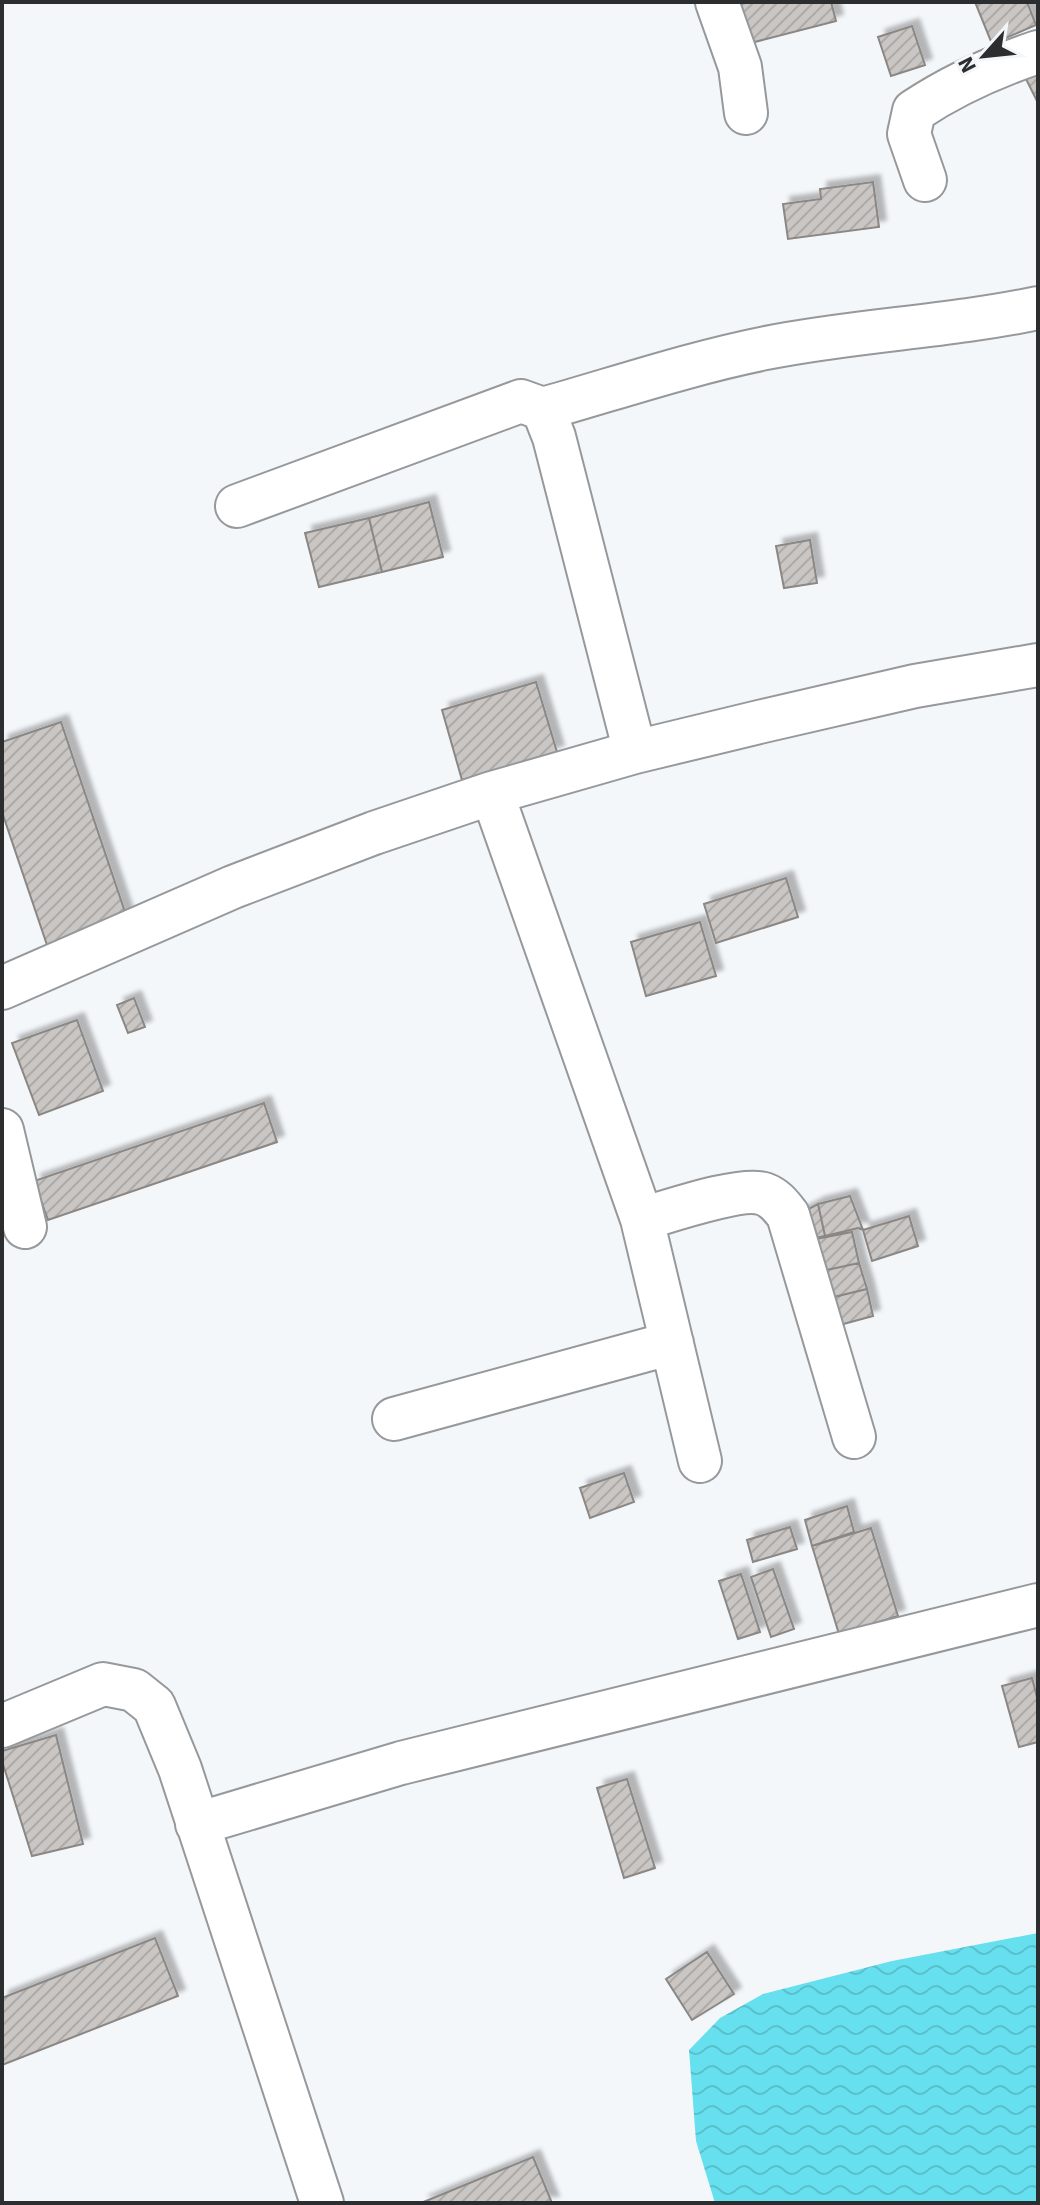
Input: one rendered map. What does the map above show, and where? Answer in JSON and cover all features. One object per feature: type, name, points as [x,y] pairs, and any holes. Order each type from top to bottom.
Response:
[{"type":"street","points":[[717,2],[740,67],[746,113]]},
{"type":"street","points":[[925,180],[909,134],[914,111],[992,67],[1038,52]]},
{"type":"street","points":[[237,506],[521,401],[543,409],[770,347],[946,324],[1038,308]]},
{"type":"street","points":[[543,409],[554,437],[635,752]]},
{"type":"street","points":[[2,988],[233,887],[374,833],[492,793],[635,752],[915,686],[1038,665]]},
{"type":"street","points":[[492,793],[642,1219],[700,1461]]},
{"type":"street","points":[[2,1130],[25,1227]]},
{"type":"street","points":[[642,1219],[741,1193],[761,1193],[775,1199],[788,1215],[854,1437]]},
{"type":"street","points":[[394,1419],[672,1343]]},
{"type":"street","points":[[197,1824],[401,1763],[1038,1605]]},
{"type":"street","points":[[2,1726],[103,1684],[134,1690],[154,1706],[180,1769],[322,2203]]},
{"type":"water","points":[[1038,1933],[1038,2203],[715,2203],[696,2141],[689,2050],[720,2018],[763,1994],[892,1961]]},
{"type":"building","points":[[749,2],[831,2],[836,21],[747,44],[737,5]]},
{"type":"building","points":[[975,2],[1027,2],[1036,25],[992,44]]},
{"type":"building","points":[[912,26],[925,65],[891,76],[878,37]]},
{"type":"building","points":[[1038,63],[1038,103],[1022,71]]},
{"type":"building","points":[[873,182],[879,227],[788,239],[783,204],[821,199],[820,189]]},
{"type":"building","points":[[429,502],[443,557],[382,572],[369,518]]},
{"type":"building","points":[[369,518],[382,572],[319,587],[305,533]]},
{"type":"building","points":[[810,540],[817,583],[784,588],[776,546]]},
{"type":"building","points":[[536,682],[557,752],[462,780],[442,710]]},
{"type":"building","points":[[61,722],[127,918],[47,945],[2,812],[2,742]]},
{"type":"building","points":[[786,878],[798,917],[716,943],[704,904]]},
{"type":"building","points":[[700,922],[716,976],[646,996],[631,942]]},
{"type":"building","points":[[134,998],[145,1027],[128,1033],[117,1005]]},
{"type":"building","points":[[77,1020],[103,1091],[39,1115],[12,1043]]},
{"type":"building","points":[[264,1103],[277,1142],[48,1220],[34,1181]]},
{"type":"building","points":[[850,1196],[863,1230],[858,1228],[825,1236],[818,1204]]},
{"type":"building","points":[[818,1204],[825,1236],[799,1241],[795,1216]]},
{"type":"building","points":[[909,1216],[918,1246],[872,1261],[863,1230]]},
{"type":"building","points":[[852,1232],[859,1263],[822,1271],[816,1239]]},
{"type":"building","points":[[859,1263],[867,1289],[826,1299],[822,1271]]},
{"type":"building","points":[[867,1289],[873,1316],[825,1329],[817,1301]]},
{"type":"building","points":[[624,1473],[634,1502],[590,1518],[580,1488]]},
{"type":"building","points":[[847,1506],[854,1532],[812,1546],[805,1520]]},
{"type":"building","points":[[790,1527],[797,1549],[753,1562],[747,1540]]},
{"type":"building","points":[[871,1528],[898,1616],[839,1634],[812,1546]]},
{"type":"building","points":[[773,1569],[794,1629],[771,1637],[751,1577]]},
{"type":"building","points":[[741,1574],[760,1632],[738,1639],[719,1581]]},
{"type":"building","points":[[1032,1678],[1038,1701],[1038,1742],[1019,1747],[1002,1686]]},
{"type":"building","points":[[56,1735],[83,1844],[32,1856],[2,1761],[2,1751]]},
{"type":"building","points":[[627,1779],[655,1868],[624,1878],[597,1788]]},
{"type":"building","points":[[155,1938],[178,1996],[2,2065],[2,1998]]},
{"type":"building","points":[[707,1952],[734,1994],[692,2020],[666,1979]]},
{"type":"building","points":[[533,2157],[552,2203],[421,2203]]}]
